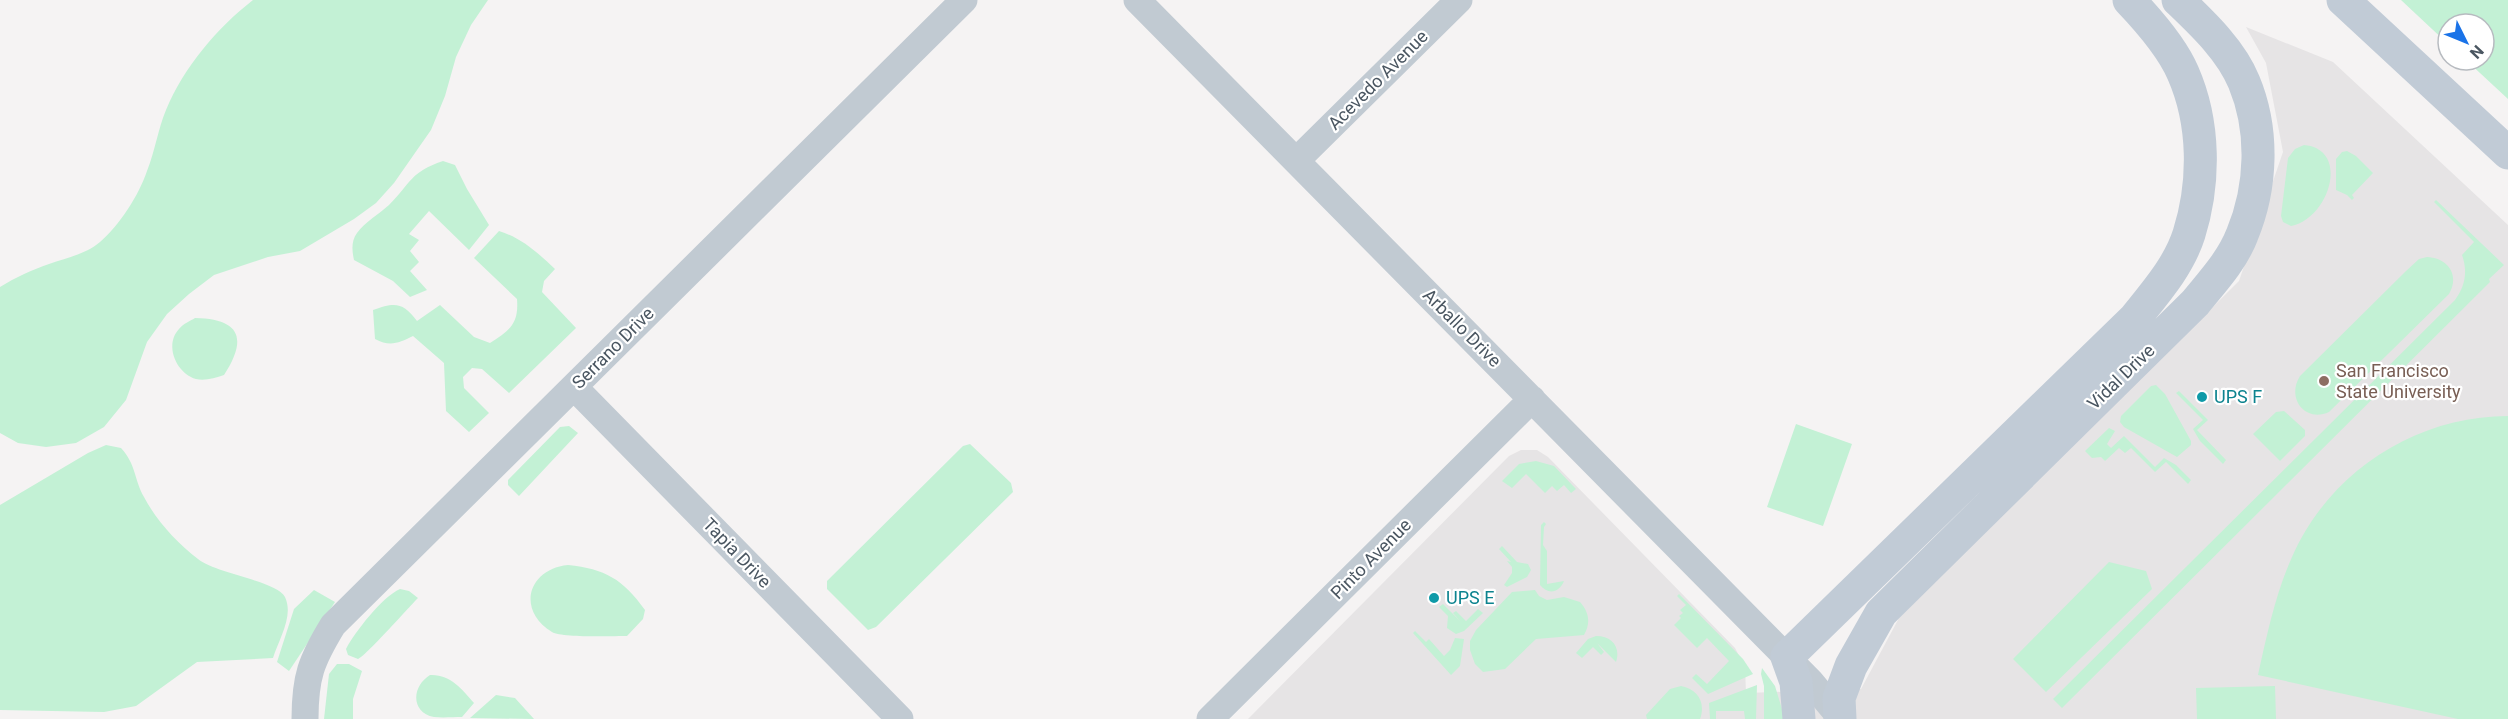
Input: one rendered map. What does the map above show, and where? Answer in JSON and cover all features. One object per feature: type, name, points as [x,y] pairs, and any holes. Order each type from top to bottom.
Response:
[{"type":"street","name":"Serrano Drive","points":[[305,719],[305,690],[314,656],[333,625],[964,0]]},
{"type":"street","name":"Arballo Drive","points":[[1137,0],[1298,160],[1787,657],[1840,718]]},
{"type":"street","name":"Acevedo Avenue","points":[[1298,160],[1459,0]]},
{"type":"street","name":"Vidal Drive","points":[[1787,657],[2135,318],[2164,282],[2188,236],[2199,192],[2201,148],[2194,107],[2183,72],[2162,40],[2129,0]]},
{"type":"street","name":"Vidal Drive","points":[[1840,718],[1839,698],[1851,666],[1881,613],[2195,303],[2222,271],[2242,237],[2254,198],[2258,159],[2255,118],[2244,81],[2224,50],[2178,0]]},
{"type":"street","points":[[2343,0],[2508,153]]},
{"type":"street","points":[[2183,72],[2224,50]]},
{"type":"street","points":[[2164,282],[2195,303]]},
{"type":"street","name":"Tapia Drive","points":[[573,387],[900,719]]},
{"type":"street","name":"Pinto Avenue","points":[[1210,719],[1532,399]]},
{"type":"street","name":"Arballo Drive","points":[[1787,657],[1796,682],[1799,719]]},
{"type":"shaded area","name":"San Francisco State University","points":[[2246,27],[2333,62],[2508,225],[2508,719],[1248,719],[1509,456],[1521,450],[1537,450],[1548,457],[1735,648],[1745,667],[1746,693],[1861,689],[1899,618],[2239,281],[2283,152],[2266,63]]},
{"type":"green space","points":[[253,0],[488,0],[471,25],[456,57],[445,96],[431,130],[394,183],[376,203],[300,251],[268,257],[214,275],[189,294],[167,314],[147,342],[126,400],[104,427],[76,443],[46,447],[18,443],[0,433],[0,287],[30,271],[89,250],[114,228],[128,210],[139,190],[163,117],[182,79],[214,36]]},
{"type":"green space","points":[[2401,0],[2508,0],[2508,99],[2479,72],[2496,72],[2496,12],[2436,12],[2436,33]]},
{"type":"green space","points":[[2304,145],[2318,149],[2327,158],[2331,171],[2329,184],[2316,211],[2304,221],[2291,226],[2283,222],[2281,216],[2288,158],[2295,149]]},
{"type":"green space","points":[[2347,151],[2356,156],[2373,173],[2352,195],[2354,198],[2352,200],[2336,190],[2336,159],[2342,152]]},
{"type":"green space","points":[[443,161],[455,165],[489,225],[469,250],[429,211],[409,234],[419,240],[410,251],[419,262],[410,271],[427,290],[410,297],[393,281],[354,260],[353,243],[360,229],[389,205],[417,174]]},
{"type":"green space","points":[[2436,200],[2504,265],[2489,279],[2490,282],[2062,708],[2053,699],[2455,300],[2465,279],[2462,255],[2474,242],[2434,202]]},
{"type":"green space","points":[[499,231],[522,242],[555,269],[544,281],[542,292],[576,328],[509,393],[482,369],[472,368],[463,377],[464,388],[489,413],[469,432],[446,411],[444,363],[413,336],[394,343],[385,343],[375,339],[373,310],[398,305],[407,310],[417,321],[440,305],[474,337],[490,343],[512,325],[517,308],[517,299],[474,258]]},
{"type":"green space","points":[[2427,257],[2441,261],[2450,269],[2453,280],[2449,294],[2329,412],[2320,415],[2306,411],[2300,406],[2295,392],[2300,376],[2406,271],[2419,259]]},
{"type":"green space","points":[[195,318],[222,322],[235,333],[236,351],[224,375],[196,379],[183,371],[174,358],[175,335],[182,326]]},
{"type":"green space","points":[[2156,385],[2165,394],[2191,441],[2191,445],[2177,457],[2124,427],[2120,422],[2121,416],[2151,386]]},
{"type":"green space","points":[[2179,391],[2208,420],[2197,430],[2226,460],[2223,464],[2200,441],[2193,429],[2203,420],[2176,393]]},
{"type":"green space","points":[[2284,411],[2305,430],[2305,436],[2280,461],[2253,434],[2276,412]]},
{"type":"green space","points":[[2508,416],[2508,719],[2458,719],[2258,675],[2272,615],[2286,571],[2308,527],[2328,499],[2352,475],[2379,455],[2409,438],[2441,426],[2474,419]]},
{"type":"green space","points":[[1796,424],[1852,444],[1823,526],[1767,507]]},
{"type":"green space","points":[[569,426],[578,433],[519,496],[508,485],[508,480],[560,427]]},
{"type":"green space","points":[[2109,428],[2115,431],[2107,444],[2111,448],[2124,436],[2155,467],[2164,458],[2176,465],[2191,480],[2188,484],[2166,462],[2155,472],[2131,448],[2125,453],[2119,448],[2105,461],[2101,457],[2092,458],[2085,451]]},
{"type":"green space","points":[[970,444],[1011,483],[1013,492],[876,627],[868,630],[827,589],[827,581],[963,446]]},
{"type":"green space","points":[[106,445],[121,448],[126,454],[149,506],[168,531],[190,553],[218,569],[271,586],[285,597],[287,620],[273,658],[197,662],[136,706],[104,712],[0,710],[0,505],[88,453]]},
{"type":"green space","points":[[1536,461],[1554,466],[1576,489],[1571,493],[1564,485],[1557,491],[1552,486],[1545,493],[1526,474],[1512,488],[1502,481],[1519,464]]},
{"type":"green space","points":[[1544,522],[1546,524],[1543,545],[1547,551],[1547,584],[1564,581],[1559,588],[1553,591],[1546,590],[1540,585],[1541,525]]},
{"type":"green space","points":[[1502,546],[1517,562],[1528,564],[1531,570],[1527,577],[1507,587],[1504,585],[1512,573],[1512,567],[1507,561],[1511,562],[1499,549]]},
{"type":"green space","points":[[2109,562],[2146,571],[2152,589],[2046,692],[2013,659]]},
{"type":"green space","points":[[568,565],[593,569],[621,583],[645,610],[643,619],[627,636],[576,636],[552,632],[534,613],[531,602],[532,592],[536,582],[544,574],[554,568]]},
{"type":"green space","points":[[400,589],[409,591],[418,598],[362,656],[358,659],[348,655],[346,649],[362,625],[385,599]]},
{"type":"green space","points":[[314,590],[335,602],[289,671],[277,662],[294,609]]},
{"type":"green space","points":[[1535,590],[1539,596],[1547,600],[1564,597],[1580,602],[1588,618],[1588,626],[1584,635],[1536,639],[1505,669],[1483,672],[1475,664],[1470,650],[1470,641],[1476,630],[1512,592]]},
{"type":"green space","points":[[1679,594],[1743,659],[1753,674],[1708,694],[1692,678],[1696,674],[1707,684],[1729,661],[1707,638],[1697,648],[1674,625],[1683,613],[1680,610],[1686,605],[1677,596]]},
{"type":"green space","points":[[1443,604],[1460,621],[1453,613],[1456,611],[1466,621],[1478,609],[1483,613],[1464,631],[1456,634],[1447,628],[1448,616],[1439,607]]},
{"type":"green space","points":[[1415,631],[1426,642],[1429,639],[1444,656],[1450,650],[1455,638],[1464,639],[1460,666],[1451,675],[1413,633]]},
{"type":"green space","points":[[1596,636],[1607,638],[1614,643],[1617,652],[1616,662],[1597,643],[1604,652],[1601,655],[1593,647],[1582,658],[1576,653],[1588,639]]},
{"type":"green space","points":[[337,664],[349,664],[362,671],[353,699],[353,719],[324,719],[329,674]]},
{"type":"green space","points":[[1762,668],[1775,686],[1785,719],[1764,719]]},
{"type":"green space","points":[[430,675],[450,680],[474,703],[462,717],[434,717],[421,710],[417,704],[417,692]]},
{"type":"green space","points":[[1757,685],[1756,719],[1745,719],[1744,711],[1716,711],[1716,719],[1710,719],[1709,703]]},
{"type":"green space","points":[[1681,686],[1692,690],[1699,698],[1702,708],[1700,719],[1647,719],[1646,715],[1670,689]]},
{"type":"green space","points":[[2275,686],[2276,719],[2197,719],[2196,688]]},
{"type":"green space","points":[[496,695],[515,698],[534,719],[470,718]]},
{"type":"place","name":"San Francisco State University","points":[[2324,381]]},
{"type":"place","name":"UPS F","points":[[2202,397]]},
{"type":"place","name":"UPS E","points":[[1434,598]]}]
